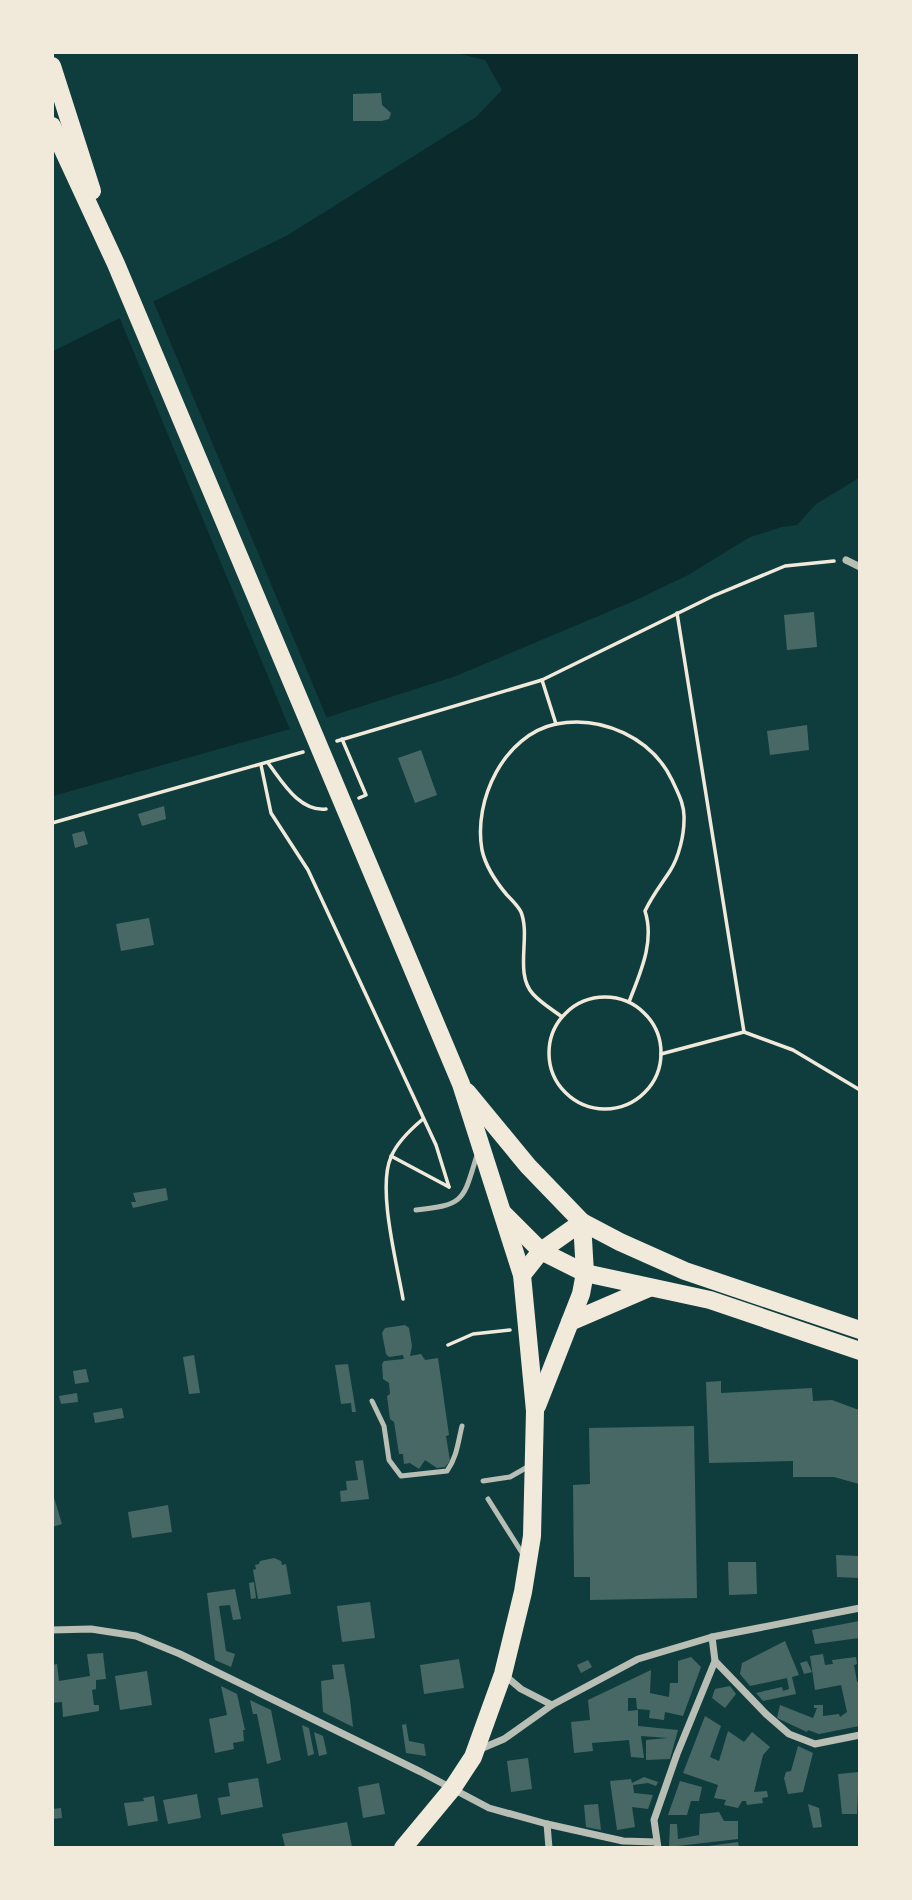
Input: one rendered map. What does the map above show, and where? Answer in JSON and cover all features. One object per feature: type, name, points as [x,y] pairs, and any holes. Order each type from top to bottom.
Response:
[{"type":"main road","points":[[52,66],[116,264]]},
{"type":"main road","points":[[52,127],[116,264],[336,806],[461,1084],[522,1275],[535,1411],[532,1536],[523,1592],[503,1674],[476,1751],[452,1789],[403,1847]]},
{"type":"main road","points":[[461,1084],[527,1166],[582,1222],[685,1270],[859,1330]]},
{"type":"main road","points":[[502,1212],[541,1251],[585,1273],[710,1300],[859,1351]]},
{"type":"main road","points":[[522,1275],[541,1251],[582,1222]]},
{"type":"main road","points":[[535,1411],[581,1293],[585,1273],[582,1222]]},
{"type":"main road","points":[[570,1322],[649,1288]]},
{"type":"street","points":[[846,560],[859,567]]},
{"type":"street","points":[[476,1751],[504,1739],[552,1705],[639,1660],[712,1637],[859,1608]]},
{"type":"street","points":[[52,1630],[91,1629],[136,1636],[192,1660],[489,1808],[547,1825],[623,1841],[657,1845],[654,1820],[677,1754],[715,1661],[712,1637]]},
{"type":"street","points":[[715,1661],[789,1734],[815,1744],[859,1735]]},
{"type":"street","points":[[503,1674],[521,1689],[552,1705]]},
{"type":"street","points":[[547,1825],[549,1847]]},
{"type":"lane","points":[[415,1210],[446,1207],[464,1195],[480,1146]]},
{"type":"lane","points":[[372,1401],[384,1426],[389,1460],[401,1476],[447,1471],[456,1458],[462,1426]]},
{"type":"lane","points":[[483,1481],[510,1476],[534,1463]]},
{"type":"lane","points":[[488,1499],[528,1561]]},
{"type":"path","points":[[330,743],[541,680],[677,613],[785,566],[846,560]]},
{"type":"path","points":[[677,613],[744,1032]]},
{"type":"path","points":[[541,680],[556,724]]},
{"type":"path","points":[[562,1017],[532,993],[524,976],[526,934],[520,910],[493,879],[482,851],[480,824],[486,794],[500,766],[516,745],[556,724],[596,724],[623,731],[645,745],[666,766],[683,802],[684,819],[678,852],[671,870],[656,889],[645,911],[650,925],[647,948],[629,1002]]},
{"type":"path","points":[[342,739],[366,795]]},
{"type":"path","points":[[52,823],[305,751]]},
{"type":"path","points":[[268,762],[289,790],[309,808],[321,810],[336,806]]},
{"type":"path","points":[[261,765],[271,813],[308,870],[436,1145],[449,1187],[391,1156]]},
{"type":"path","points":[[605,997],[629,1002],[642,1011],[659,1038],[659,1069],[652,1083],[630,1103],[608,1108],[586,1105],[572,1098],[553,1074],[550,1059],[554,1030],[562,1017],[581,1002],[605,997]]},
{"type":"path","points":[[661,1054],[744,1032],[793,1050],[859,1090]]},
{"type":"path","points":[[403,1299],[385,1189],[391,1156],[410,1130],[423,1118]]},
{"type":"path","points":[[449,1345],[473,1334],[515,1329]]},
{"type":"water","points":[[456,53],[859,53],[859,478],[816,504],[797,525],[750,537],[688,575],[634,601],[456,676],[297,727],[53,796],[53,351],[288,235],[476,117],[502,90],[485,60]]},
{"type":"pier","points":[[152,298],[328,721],[291,732],[118,314]]},
{"type":"building","points":[[381,93],[382,105],[391,113],[389,119],[353,121],[353,94]]},
{"type":"building","points":[[814,612],[817,647],[787,650],[784,615]]},
{"type":"building","points":[[807,725],[809,750],[770,755],[767,731]]},
{"type":"building","points":[[421,750],[437,795],[415,803],[398,758]]},
{"type":"building","points":[[164,806],[166,819],[142,826],[138,814]]},
{"type":"building","points":[[84,831],[88,844],[75,848],[72,834]]},
{"type":"building","points":[[149,918],[154,945],[121,951],[116,924]]},
{"type":"building","points":[[166,1188],[168,1200],[133,1208],[131,1202],[136,1202],[133,1193]]},
{"type":"building","points":[[405,1325],[409,1328],[412,1346],[410,1356],[421,1354],[425,1360],[438,1358],[449,1435],[446,1436],[450,1461],[445,1467],[437,1468],[425,1460],[419,1469],[410,1463],[404,1464],[403,1454],[399,1454],[394,1422],[390,1419],[387,1396],[390,1394],[389,1383],[383,1379],[382,1364],[384,1361],[404,1359],[403,1355],[389,1357],[386,1354],[382,1333],[385,1328]]},
{"type":"building","points":[[194,1355],[200,1393],[189,1394],[183,1357]]},
{"type":"building","points":[[348,1364],[356,1412],[352,1412],[351,1403],[341,1404],[335,1365]]},
{"type":"building","points":[[86,1369],[89,1382],[75,1384],[73,1371]]},
{"type":"building","points":[[721,1381],[721,1393],[812,1388],[813,1401],[832,1400],[859,1410],[859,1484],[834,1477],[793,1477],[793,1461],[709,1463],[706,1382]]},
{"type":"building","points":[[77,1393],[78,1402],[61,1404],[59,1396]]},
{"type":"building","points":[[122,1408],[124,1418],[95,1423],[93,1413]]},
{"type":"building","points":[[694,1426],[697,1598],[590,1600],[590,1577],[574,1577],[573,1485],[590,1484],[589,1428]]},
{"type":"building","points":[[363,1460],[369,1499],[341,1502],[340,1491],[347,1490],[346,1481],[358,1480],[355,1461]]},
{"type":"building","points":[[52,1491],[62,1524],[52,1527]]},
{"type":"building","points":[[168,1505],[172,1532],[132,1538],[128,1512]]},
{"type":"building","points":[[836,1555],[859,1556],[859,1578],[837,1577]]},
{"type":"building","points":[[274,1558],[281,1561],[282,1565],[286,1564],[291,1594],[258,1599],[253,1570],[260,1561]]},
{"type":"building","points":[[728,1562],[756,1562],[757,1594],[729,1595]]},
{"type":"building","points":[[254,1582],[256,1598],[251,1599],[249,1583]]},
{"type":"building","points":[[235,1589],[241,1619],[233,1620],[230,1605],[219,1606],[226,1651],[235,1654],[231,1667],[215,1660],[207,1593]]},
{"type":"building","points":[[370,1602],[375,1638],[342,1642],[337,1606]]},
{"type":"building","points":[[859,1621],[859,1638],[815,1644],[812,1630]]},
{"type":"building","points":[[785,1641],[799,1675],[792,1677],[796,1694],[763,1701],[756,1693],[782,1687],[783,1691],[789,1689],[787,1678],[750,1686],[740,1674],[742,1663]]},
{"type":"building","points":[[103,1653],[106,1679],[96,1680],[96,1689],[92,1690],[94,1705],[99,1705],[99,1711],[63,1717],[62,1702],[52,1703],[52,1665],[57,1664],[59,1681],[90,1676],[87,1654]]},
{"type":"building","points":[[823,1654],[825,1665],[833,1664],[832,1660],[856,1657],[857,1664],[854,1665],[857,1682],[859,1681],[859,1726],[819,1734],[808,1730],[807,1732],[777,1718],[780,1705],[813,1718],[817,1708],[814,1708],[814,1705],[823,1705],[823,1716],[839,1714],[840,1717],[847,1712],[841,1685],[815,1690],[810,1656]]},
{"type":"building","points":[[691,1657],[701,1667],[683,1716],[665,1712],[664,1720],[649,1718],[650,1710],[637,1709],[636,1698],[628,1698],[628,1711],[638,1710],[638,1726],[678,1730],[670,1759],[646,1760],[646,1740],[668,1738],[641,1736],[644,1758],[631,1757],[629,1740],[592,1743],[593,1751],[574,1753],[571,1722],[590,1720],[588,1700],[651,1670],[650,1693],[669,1697],[670,1683],[678,1683],[678,1661]]},
{"type":"building","points":[[459,1659],[464,1688],[424,1694],[420,1665]]},
{"type":"building","points":[[588,1660],[592,1667],[581,1673],[577,1665]]},
{"type":"building","points":[[807,1661],[812,1672],[804,1674],[800,1663]]},
{"type":"building","points":[[344,1664],[353,1727],[323,1712],[321,1681],[334,1679],[332,1665]]},
{"type":"building","points":[[147,1671],[152,1705],[120,1710],[115,1676]]},
{"type":"building","points":[[221,1686],[237,1694],[245,1730],[244,1741],[233,1743],[234,1749],[215,1753],[209,1719],[227,1715]]},
{"type":"building","points":[[730,1686],[736,1694],[725,1708],[712,1698],[715,1689]]},
{"type":"building","points":[[250,1700],[271,1710],[281,1760],[267,1764],[257,1714],[253,1714]]},
{"type":"building","points":[[705,1716],[721,1726],[710,1757],[719,1761],[728,1731],[744,1742],[752,1732],[770,1747],[763,1755],[754,1792],[767,1791],[768,1797],[762,1798],[763,1803],[747,1805],[746,1801],[742,1801],[738,1808],[724,1805],[726,1800],[714,1798],[718,1785],[683,1773]]},
{"type":"building","points":[[406,1724],[409,1741],[424,1744],[426,1756],[406,1753],[402,1725]]},
{"type":"building","points":[[302,1725],[309,1728],[314,1754],[308,1756]]},
{"type":"building","points":[[314,1732],[323,1736],[327,1754],[319,1756]]},
{"type":"building","points":[[798,1746],[813,1753],[803,1792],[788,1794],[784,1778],[786,1772],[791,1771]]},
{"type":"building","points":[[528,1758],[532,1789],[511,1792],[507,1761]]},
{"type":"building","points":[[859,1772],[857,1814],[842,1814],[838,1774]]},
{"type":"building","points":[[644,1777],[658,1782],[656,1786],[648,1783],[633,1785],[634,1793],[653,1795],[648,1809],[632,1807],[635,1827],[617,1830],[610,1781],[631,1779],[632,1783]]},
{"type":"building","points":[[258,1778],[263,1807],[221,1815],[218,1798],[230,1796],[228,1783]]},
{"type":"building","points":[[680,1781],[702,1787],[699,1801],[691,1801],[687,1815],[668,1815]]},
{"type":"building","points":[[379,1783],[385,1814],[363,1818],[358,1787]]},
{"type":"building","points":[[197,1794],[201,1818],[168,1824],[163,1800]]},
{"type":"building","points":[[154,1796],[158,1821],[128,1826],[124,1803],[144,1801],[143,1798]]},
{"type":"building","points":[[598,1804],[601,1830],[586,1827],[584,1805]]},
{"type":"building","points":[[808,1804],[819,1808],[822,1827],[813,1828]]},
{"type":"building","points":[[61,1808],[62,1818],[52,1819],[52,1809]]},
{"type":"building","points":[[719,1812],[724,1821],[738,1821],[738,1839],[669,1847],[670,1824],[677,1824],[678,1839],[699,1835],[700,1814]]},
{"type":"building","points":[[347,1822],[352,1847],[285,1847],[282,1834]]},
{"type":"building","points":[[738,1842],[739,1847],[708,1847],[708,1846]]}]
